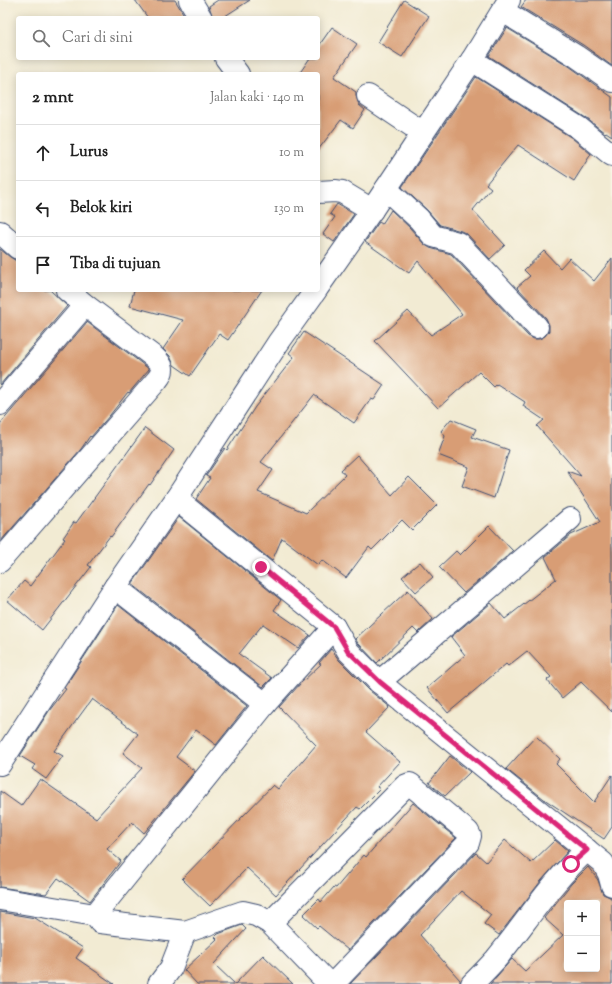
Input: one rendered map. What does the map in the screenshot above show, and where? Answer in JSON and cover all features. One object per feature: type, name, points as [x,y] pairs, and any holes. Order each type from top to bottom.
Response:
[{"type":"street","points":[[190,0],[200,16]]},
{"type":"street","points":[[320,284],[372,210],[472,60],[506,5],[612,81]]},
{"type":"street","points":[[228,60],[236,72]]},
{"type":"street","points":[[472,60],[579,128],[612,155]]},
{"type":"street","points":[[368,96],[423,133]]},
{"type":"street","points":[[386,189],[419,219],[433,236],[458,244],[537,327]]},
{"type":"street","points":[[320,192],[342,192],[372,210]]},
{"type":"street","points":[[0,561],[161,375],[163,369],[160,362],[154,357],[69,292]]},
{"type":"street","points":[[0,764],[115,587],[176,499],[278,342],[315,292]]},
{"type":"street","points":[[0,404],[85,305]]},
{"type":"street","points":[[176,499],[334,627],[348,651],[380,682],[603,863],[611,877]]},
{"type":"street","points":[[380,682],[570,519]]},
{"type":"street","points":[[115,587],[265,704]]},
{"type":"street","points":[[95,915],[265,704],[334,627]]},
{"type":"street","points":[[0,899],[95,915],[100,922],[185,932],[243,912],[256,915],[270,923],[331,984],[468,843],[470,836],[468,832],[410,784],[408,784],[270,923]]},
{"type":"street","points":[[472,984],[495,960],[571,864],[587,850]]},
{"type":"street","points":[[159,984],[171,968],[185,932]]},
{"type":"building","points":[[135,0],[175,0],[185,16],[147,16]]},
{"type":"building","points":[[218,0],[250,0],[225,16],[212,16],[209,6]]},
{"type":"building","points":[[404,0],[429,16],[402,57],[378,42]]},
{"type":"building","points":[[526,0],[612,0],[612,66],[583,45],[521,7]]},
{"type":"building","points":[[332,27],[357,44],[334,77],[356,92],[359,105],[365,110],[353,128],[341,120],[320,147],[320,72],[300,72],[309,60],[320,60],[320,44]]},
{"type":"building","points":[[507,28],[569,66],[612,97],[612,136],[606,132],[605,133],[586,118],[489,56]]},
{"type":"building","points":[[476,77],[572,138],[591,154],[574,181],[518,145],[486,184],[491,188],[473,210],[505,245],[490,259],[467,234],[440,225],[427,210],[402,187]]},
{"type":"building","points":[[337,204],[354,214],[334,242],[323,234],[335,217],[330,214]]},
{"type":"building","points":[[391,210],[424,244],[430,248],[451,254],[528,336],[534,339],[539,339],[545,336],[549,331],[549,325],[546,318],[517,287],[530,276],[524,270],[544,251],[560,268],[569,258],[594,281],[612,258],[612,712],[581,682],[562,698],[547,680],[551,677],[527,651],[508,666],[506,664],[448,713],[427,688],[465,655],[451,637],[491,603],[505,619],[556,579],[545,557],[571,535],[600,522],[567,471],[581,476],[537,426],[544,420],[523,406],[525,402],[497,384],[494,387],[479,372],[438,408],[375,341],[408,311],[431,335],[462,314],[418,261],[409,273],[365,242],[379,222],[382,224]]},
{"type":"building","points":[[0,249],[16,261],[16,292],[52,292],[67,306],[0,385]]},
{"type":"building","points":[[134,292],[261,292],[228,340],[219,334],[190,376],[174,365],[170,356],[163,349],[183,320],[130,306]]},
{"type":"building","points":[[87,322],[149,369],[0,542],[0,424]]},
{"type":"building","points":[[304,332],[384,385],[374,400],[371,399],[354,423],[314,395],[261,462],[273,470],[258,492],[306,513],[345,475],[341,470],[357,455],[392,495],[409,477],[437,505],[412,530],[402,520],[372,550],[369,547],[346,578],[322,560],[318,565],[282,538],[272,561],[196,499],[210,478],[206,476],[225,448],[227,450],[255,407],[294,357],[289,353]]},
{"type":"building","points":[[451,419],[476,429],[472,437],[509,450],[494,498],[462,486],[469,467],[438,455],[445,436],[441,431]]},
{"type":"building","points":[[145,428],[174,450],[150,485],[149,484],[111,537],[110,536],[88,565],[91,567],[42,630],[7,600],[24,581],[30,586],[65,539],[63,538],[74,522],[76,523]]},
{"type":"building","points":[[179,517],[281,600],[274,610],[310,635],[298,648],[263,624],[239,654],[272,678],[263,687],[132,584]]},
{"type":"building","points":[[489,526],[513,551],[464,593],[439,567],[456,551],[460,555]]},
{"type":"building","points":[[420,562],[433,577],[416,592],[402,577]]},
{"type":"building","points":[[408,590],[433,619],[418,633],[413,628],[377,663],[355,639]]},
{"type":"building","points":[[118,605],[247,706],[216,745],[196,730],[176,757],[195,771],[144,833],[132,822],[107,849],[121,861],[90,901],[58,878],[46,894],[0,887],[0,791],[21,806],[40,779],[96,818],[142,768],[123,753],[138,734],[92,699],[54,751],[63,756],[46,779],[32,769],[35,765],[20,756],[49,711],[66,689],[64,688]]},
{"type":"building","points":[[331,649],[339,660],[370,691],[390,707],[366,732],[400,762],[377,787],[380,789],[360,809],[357,807],[276,895],[247,868],[210,906],[182,879],[273,785],[278,789],[316,745],[279,707],[321,664],[319,663]]},
{"type":"building","points":[[536,736],[560,759],[556,764],[594,802],[612,775],[612,827],[604,839],[544,799],[506,769]]},
{"type":"building","points":[[450,756],[470,772],[445,796],[429,783]]},
{"type":"building","points":[[413,803],[456,838],[348,950],[319,926],[317,928],[303,915],[319,899],[321,902],[334,887],[336,888],[364,855],[366,857]]},
{"type":"building","points":[[505,840],[531,863],[555,840],[568,851],[541,881],[499,935],[484,924],[491,915],[461,891],[420,935],[460,980],[460,984],[350,984],[476,853],[486,862]]},
{"type":"building","points":[[588,867],[598,880],[603,894],[610,897],[612,900],[612,984],[490,984],[512,959],[525,971],[563,935],[544,918],[571,884]]},
{"type":"building","points":[[0,912],[35,918],[83,948],[76,958],[114,984],[0,984]]},
{"type":"building","points":[[242,925],[246,929],[214,964],[235,984],[197,984],[184,970],[217,939],[215,937],[218,934]]},
{"type":"building","points":[[263,955],[293,984],[235,984]]},
{"type":"route","points":[[261,567],[334,627],[348,651],[380,682],[587,850],[571,864]]}]
